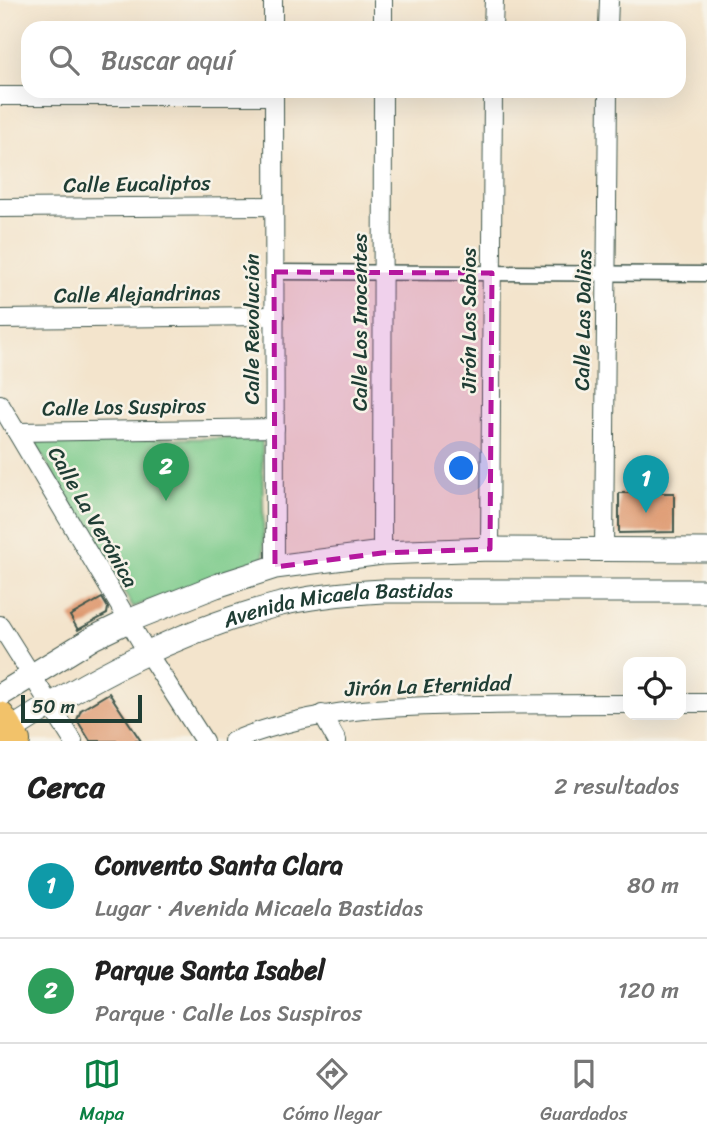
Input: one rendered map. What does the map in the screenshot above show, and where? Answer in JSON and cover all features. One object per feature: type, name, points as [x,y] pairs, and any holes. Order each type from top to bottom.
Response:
[{"type":"street","points":[[273,0],[274,21]]},
{"type":"street","points":[[383,0],[383,21]]},
{"type":"street","points":[[493,21],[494,0]]},
{"type":"street","points":[[608,21],[609,0]]},
{"type":"street","points":[[0,96],[21,96]]},
{"type":"street","name":"Calle Revolución","points":[[274,98],[275,568]]},
{"type":"street","name":"Calle Los Inocentes","points":[[382,553],[383,98]]},
{"type":"street","name":"Jirón Los Sabios","points":[[490,549],[493,98]]},
{"type":"street","name":"Calle Las Dalias","points":[[604,550],[608,98]]},
{"type":"street","name":"Calle Eucaliptos","points":[[0,208],[274,206]]},
{"type":"street","points":[[274,272],[707,274]]},
{"type":"street","name":"Calle Alejandrinas","points":[[5,321],[275,316]]},
{"type":"street","name":"Calle La Verónica","points":[[0,404],[146,652],[204,741]]},
{"type":"street","name":"Calle Los Suspiros","points":[[17,432],[275,428]]},
{"type":"street","name":"Avenida Micaela Bastidas","points":[[0,695],[93,638],[128,621],[216,586],[275,568],[382,553],[490,549],[707,550]]},
{"type":"street","name":"Avenida Micaela Bastidas","points":[[6,732],[111,669],[146,652],[214,624],[279,604],[333,595],[383,591],[707,591]]},
{"type":"street","points":[[0,625],[73,741]]},
{"type":"street","points":[[686,703],[707,703]]},
{"type":"street","name":"Jirón La Eternidad","points":[[233,741],[286,722],[375,707],[623,704]]},
{"type":"street","points":[[322,714],[338,741]]},
{"type":"highlighted area","points":[[274,272],[492,273],[490,549],[382,553],[275,567]]},
{"type":"green space","points":[[262,438],[264,561],[133,607],[33,440]]},
{"type":"building","points":[[619,493],[674,493],[674,532],[619,533]]},
{"type":"building","points":[[102,598],[108,608],[107,614],[78,630],[70,616]]},
{"type":"building","points":[[109,693],[141,741],[90,741],[77,720],[81,710]]},
{"type":"place","name":"Parque Santa Isabel","points":[[166,501]]},
{"type":"place","name":"Convento Santa Clara","points":[[646,513]]}]
